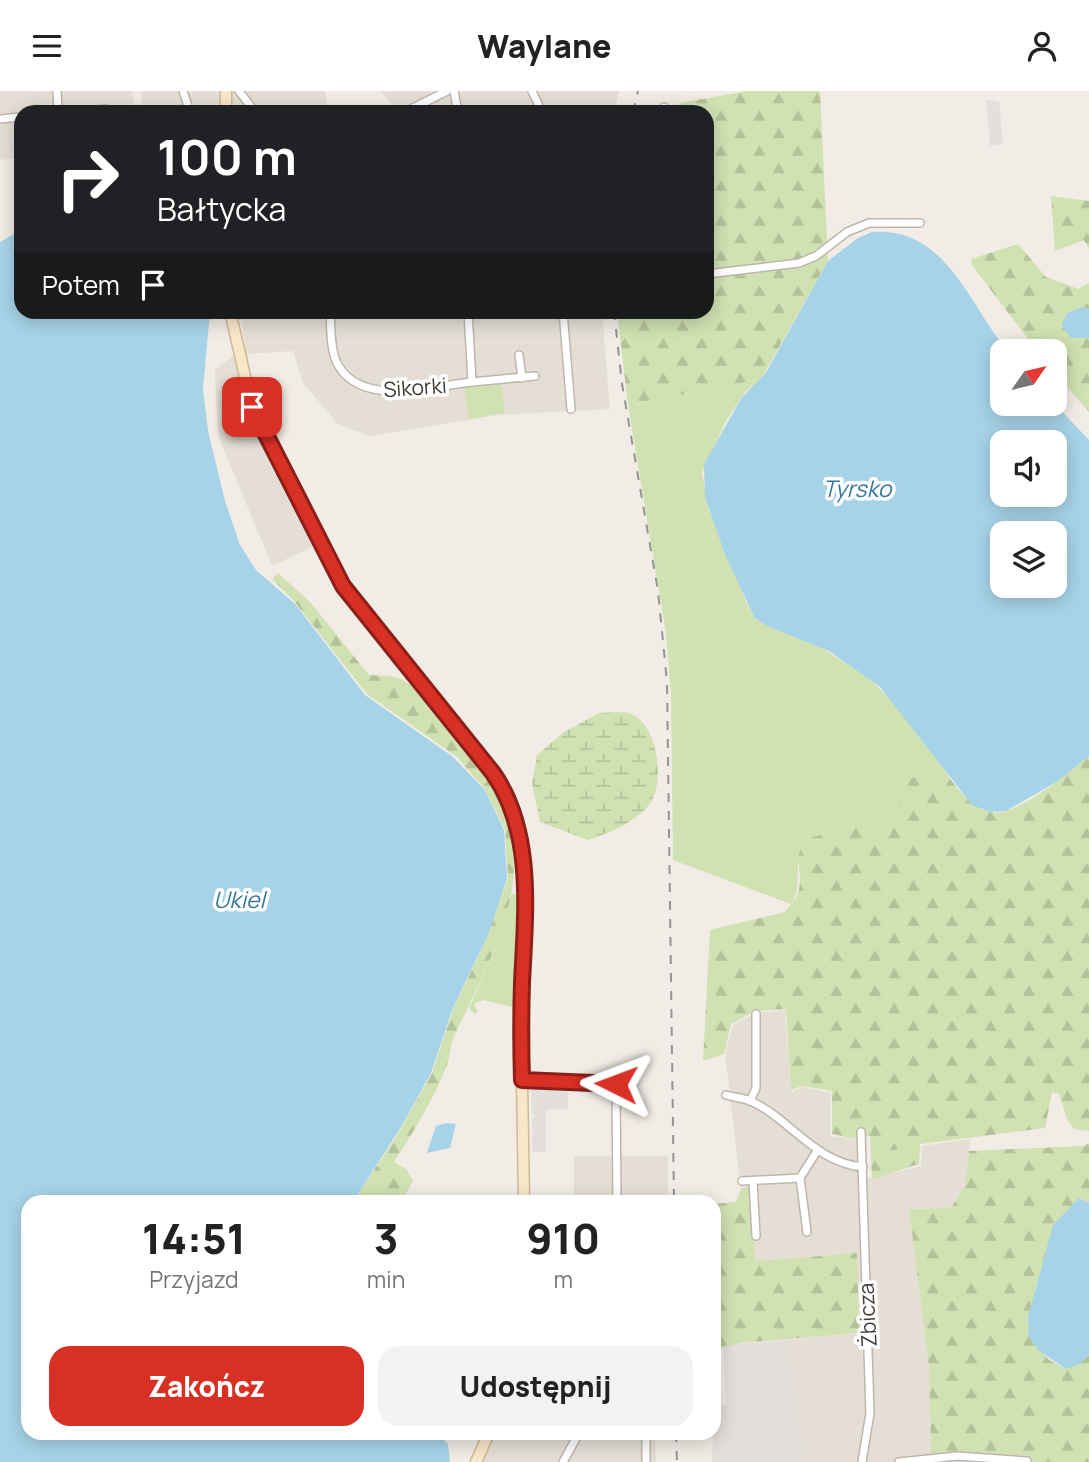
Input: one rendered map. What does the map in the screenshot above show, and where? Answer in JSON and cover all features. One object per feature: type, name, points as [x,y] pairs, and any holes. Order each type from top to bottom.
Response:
[{"type":"main road","points":[[232,319],[252,407],[334,572],[399,660],[493,773],[510,803],[518,833],[526,889],[522,1080],[524,1195]]},
{"type":"main road","points":[[476,1462],[486,1440]]},
{"type":"street","points":[[239,91],[250,105]]},
{"type":"street","points":[[419,105],[447,91]]},
{"type":"street","points":[[714,273],[799,263],[816,256],[847,232],[869,223],[920,223]]},
{"type":"street","name":"Sikorki","points":[[331,319],[336,360],[346,377],[365,389],[383,391],[536,376]]},
{"type":"street","name":"Sikorki","points":[[468,319],[472,382]]},
{"type":"street","points":[[564,319],[571,409]]},
{"type":"street","points":[[519,355],[522,378]]},
{"type":"street","points":[[750,1101],[757,1088],[756,1014]]},
{"type":"street","points":[[522,1080],[616,1084],[617,1195]]},
{"type":"street","points":[[726,1095],[750,1101],[817,1150],[852,1166],[863,1167]]},
{"type":"street","name":"Żbicza","points":[[861,1132],[870,1413],[862,1462]]},
{"type":"street","points":[[807,1232],[800,1178],[817,1150]]},
{"type":"street","points":[[742,1181],[800,1178]]},
{"type":"street","points":[[753,1181],[757,1236]]},
{"type":"street","points":[[563,1462],[575,1440]]},
{"type":"street","points":[[646,1440],[646,1462]]},
{"type":"street","points":[[899,1462],[957,1456],[1027,1461]]},
{"type":"shaded area","points":[[0,91],[132,91],[134,105],[14,105],[14,158],[0,160]]},
{"type":"shaded area","points":[[141,91],[325,91],[327,105],[142,105]]},
{"type":"shaded area","points":[[381,91],[619,91],[616,105],[391,105]]},
{"type":"shaded area","points":[[986,100],[999,101],[1003,144],[990,146]]},
{"type":"shaded area","points":[[241,319],[603,319],[610,409],[498,415],[370,436],[338,424],[303,383],[293,351],[247,354],[254,391],[312,547],[272,566],[218,435],[215,371],[245,345]]},
{"type":"shaded area","points":[[785,1010],[791,1092],[802,1087],[831,1093],[830,1136],[861,1139],[863,1180],[921,1166],[922,1146],[970,1139],[965,1186],[951,1208],[909,1209],[929,1367],[931,1455],[1027,1455],[1026,1462],[803,1462],[785,1340],[859,1333],[856,1253],[755,1261],[750,1189],[741,1189],[725,1053],[733,1025],[757,1013]]},
{"type":"shaded area","points":[[531,1089],[568,1089],[568,1109],[546,1110],[546,1152],[532,1152],[532,1119],[536,1116],[532,1115]]},
{"type":"shaded area","points":[[574,1156],[668,1156],[668,1195],[574,1195]]},
{"type":"shaded area","points":[[785,1340],[803,1462],[712,1462],[713,1440],[721,1440],[721,1405],[726,1405],[723,1345]]},
{"type":"shaded area","points":[[491,1440],[655,1440],[656,1462],[483,1462]]},
{"type":"green space","points":[[748,91],[820,91],[828,261],[761,379],[628,405],[618,319],[714,319],[714,105],[679,103]]},
{"type":"green space","points":[[1051,196],[1089,201],[1089,249],[1084,240],[1055,251]]},
{"type":"green space","points":[[1018,244],[1046,277],[1078,289],[1089,283],[1089,412],[1068,388],[1068,339],[1028,339],[972,265],[971,259]]},
{"type":"green space","points":[[761,379],[745,392],[726,421],[702,473],[708,507],[746,602],[754,617],[767,626],[819,646],[870,679],[890,699],[943,768],[908,780],[894,817],[810,838],[800,853],[797,887],[791,904],[673,860],[671,693],[666,633],[628,405]]},
{"type":"green space","points":[[501,382],[505,413],[469,419],[464,385]]},
{"type":"green space","points":[[278,573],[310,602],[369,675],[401,679],[423,697],[491,781],[509,820],[514,851],[513,882],[506,914],[483,975],[453,1038],[442,1078],[394,1162],[406,1169],[413,1181],[405,1195],[358,1195],[396,1137],[432,1073],[453,1009],[480,953],[508,879],[505,830],[485,789],[457,757],[367,694],[293,600],[272,579]]},
{"type":"green space","points":[[599,713],[628,713],[641,720],[648,730],[657,757],[657,785],[648,806],[635,818],[613,831],[588,840],[540,822],[532,783],[537,755],[564,732]]},
{"type":"green space","points":[[1089,756],[1089,1131],[1074,1129],[1067,1119],[1059,1094],[1052,1092],[1045,1128],[920,1144],[919,1164],[872,1179],[870,1136],[852,1138],[832,1134],[832,1091],[802,1086],[791,1090],[786,1009],[756,1011],[731,1024],[724,1054],[703,1061],[710,930],[785,912],[797,895],[800,885],[800,851],[809,838],[893,817],[908,779],[943,768],[969,800],[990,812],[1001,812],[1027,801]],"holes":[[[910,1148],[911,1163],[880,1167],[877,1152]]]},
{"type":"green space","points":[[512,894],[517,894],[513,1007],[483,1000],[474,1004],[478,1011],[475,1014],[469,1008],[492,956]]},
{"type":"green space","points":[[1089,1143],[1089,1203],[1079,1198],[1044,1261],[1035,1290],[1029,1337],[1049,1360],[1066,1369],[1080,1364],[1089,1354],[1089,1462],[1026,1462],[1027,1455],[931,1455],[929,1367],[909,1209],[951,1208],[965,1186],[969,1151],[1084,1146]]},
{"type":"green space","points":[[910,1148],[912,1163],[879,1167],[877,1152]]},
{"type":"green space","points":[[750,1188],[755,1261],[857,1253],[859,1333],[741,1343],[721,1347],[721,1203],[736,1202],[741,1189]]},
{"type":"water","name":"Tyrsko","points":[[872,232],[897,234],[919,242],[937,255],[953,272],[998,339],[990,339],[990,417],[1067,417],[1089,440],[1089,756],[1058,781],[1006,811],[990,812],[972,805],[880,687],[829,651],[767,626],[754,617],[726,557],[705,497],[704,464],[742,397],[765,374],[828,261],[858,238]]},
{"type":"water","name":"Ukiel","points":[[14,234],[14,319],[209,319],[203,389],[208,431],[225,501],[240,545],[256,570],[295,604],[365,695],[453,757],[485,790],[504,830],[507,879],[488,935],[452,1010],[431,1073],[401,1127],[357,1195],[21,1195],[21,1440],[444,1440],[448,1444],[450,1462],[0,1462],[0,242]]},
{"type":"water","points":[[1079,308],[1089,308],[1089,338],[1071,338],[1061,325],[1068,313]]},
{"type":"water","points":[[456,1124],[450,1148],[427,1153],[436,1126]]},
{"type":"water","points":[[1079,1198],[1089,1203],[1089,1354],[1080,1364],[1066,1369],[1038,1350],[1029,1337],[1028,1317],[1053,1225]]},
{"type":"railway","points":[[635,105],[638,91]]},
{"type":"railway","points":[[615,319],[622,384],[658,591],[667,682],[674,1195]]},
{"type":"railway","points":[[676,1440],[677,1462]]},
{"type":"route","points":[[252,407],[280,469],[343,586],[399,660],[493,773],[510,803],[518,833],[526,889],[521,1020],[522,1080],[616,1084]]}]
